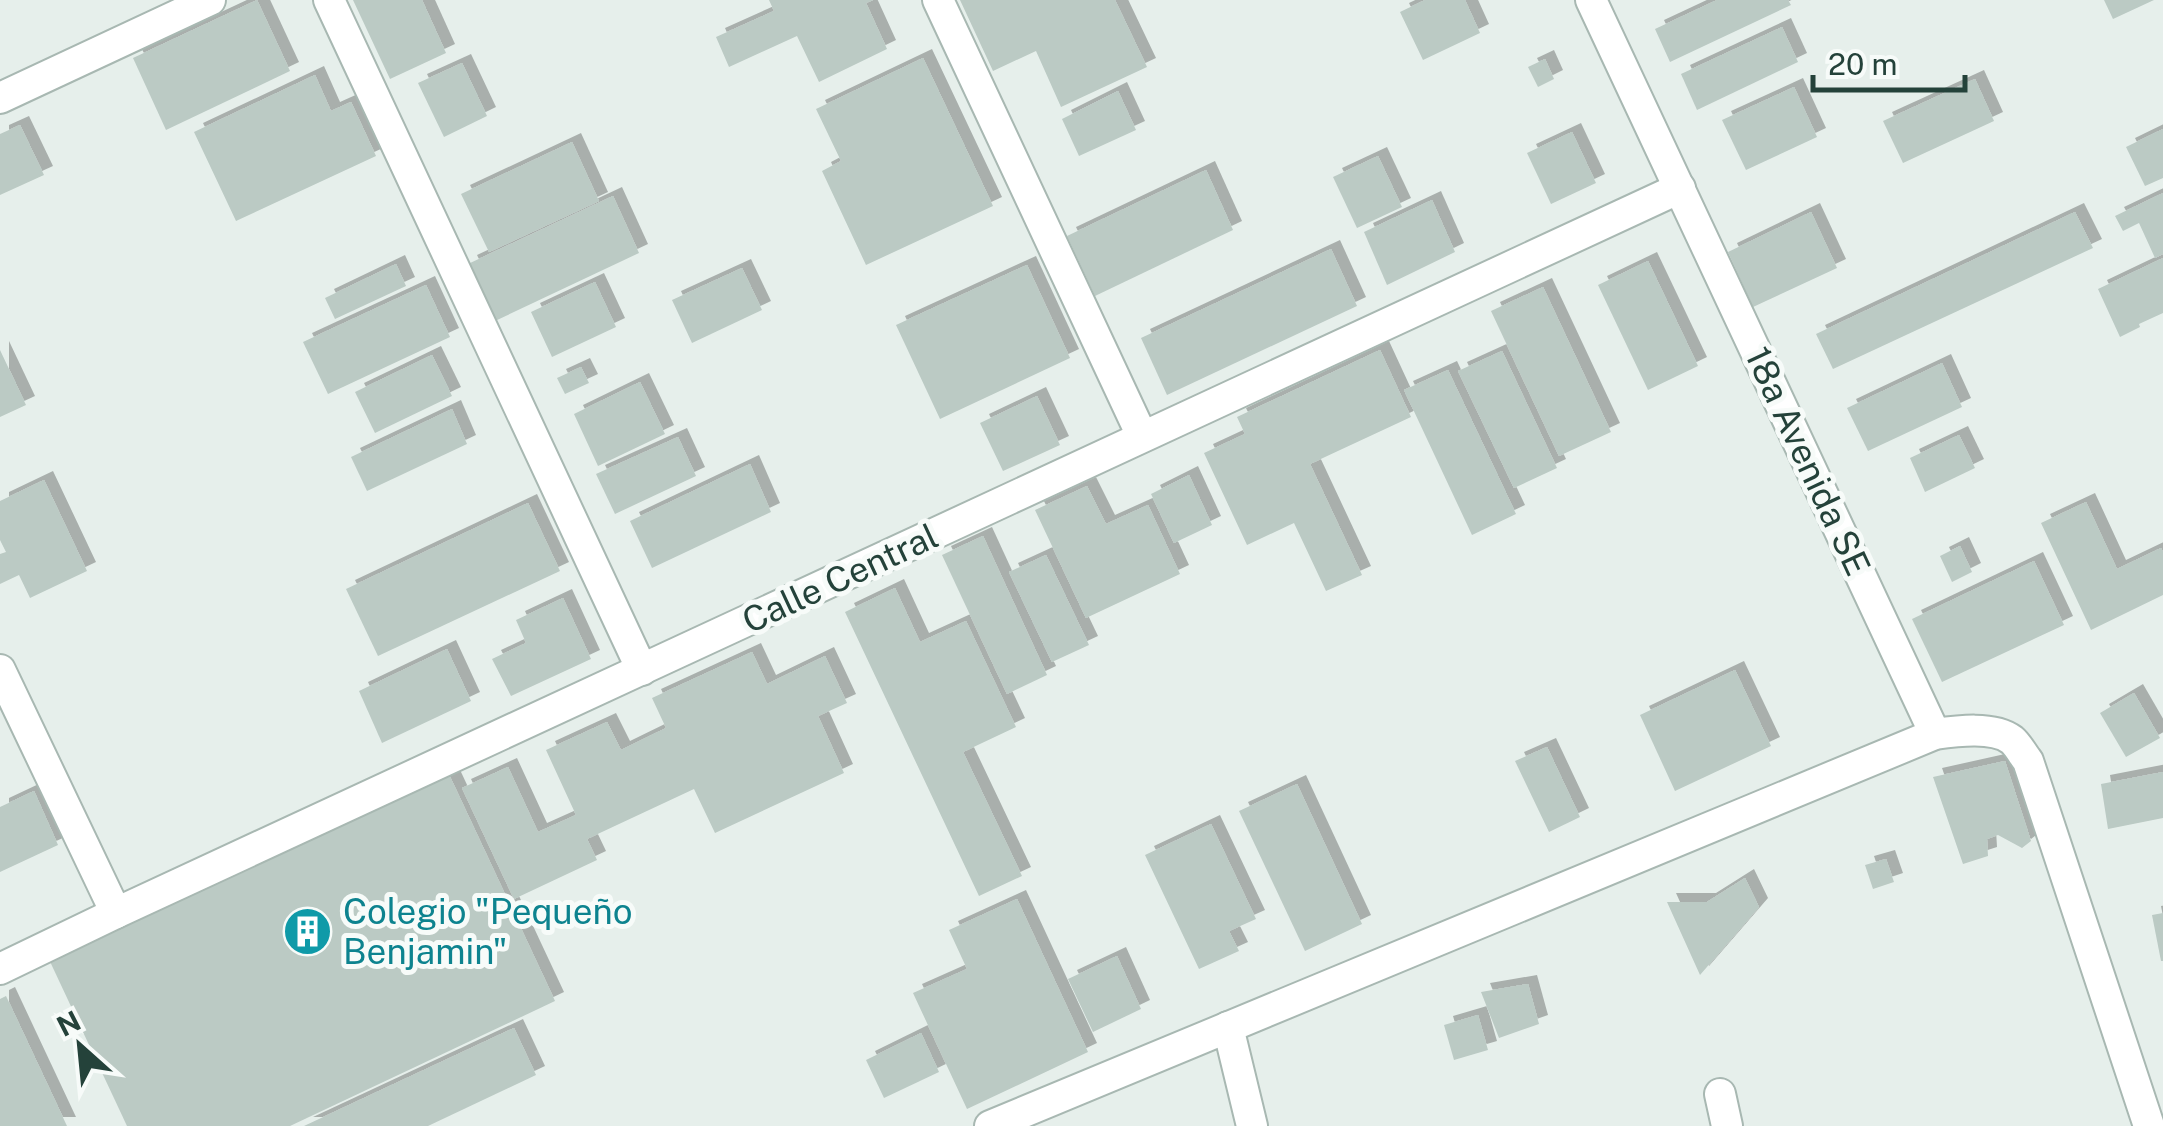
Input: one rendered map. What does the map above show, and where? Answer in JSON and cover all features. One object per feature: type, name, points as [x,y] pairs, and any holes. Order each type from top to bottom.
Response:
[{"type":"street","points":[[0,98],[210,0]]},
{"type":"street","points":[[329,0],[642,670]]},
{"type":"street","points":[[938,0],[1142,436]]},
{"type":"street","name":"18a Avenida SE","points":[[1591,0],[1936,734]]},
{"type":"street","name":"Calle Central","points":[[0,969],[1680,188]]},
{"type":"street","points":[[0,670],[116,912]]},
{"type":"street","points":[[990,1126],[1936,734],[1975,731],[2010,739],[2028,761],[2149,1126]]},
{"type":"street","points":[[1228,1027],[1252,1126]]},
{"type":"street","points":[[1720,1094],[1728,1126]]},
{"type":"building","points":[[257,0],[290,71],[166,130],[133,58]]},
{"type":"building","points":[[353,0],[422,0],[446,53],[390,79]]},
{"type":"building","points":[[769,0],[873,0],[866,3],[887,49],[819,82],[797,36],[729,67],[716,37],[774,11]]},
{"type":"building","points":[[960,0],[1115,0],[1147,67],[1061,107],[1036,51],[993,71]]},
{"type":"building","points":[[1425,0],[1465,0],[1480,33],[1423,60],[1400,12]]},
{"type":"building","points":[[1717,0],[1788,0],[1791,5],[1670,62],[1655,29]]},
{"type":"building","points":[[2104,0],[2154,0],[2113,19]]},
{"type":"building","points":[[1782,27],[1798,62],[1697,110],[1681,74]]},
{"type":"building","points":[[923,58],[993,206],[866,265],[822,171],[841,161],[816,109]]},
{"type":"building","points":[[1545,59],[1554,79],[1538,87],[1528,67]]},
{"type":"building","points":[[462,63],[487,116],[444,137],[418,83]]},
{"type":"building","points":[[315,75],[331,111],[351,102],[376,156],[236,221],[194,132]]},
{"type":"building","points":[[1975,79],[1994,121],[1903,163],[1883,121]]},
{"type":"building","points":[[1794,87],[1817,137],[1746,170],[1722,120]]},
{"type":"building","points":[[1118,91],[1136,130],[1079,156],[1062,119]]},
{"type":"building","points":[[20,125],[44,175],[0,195],[0,134]]},
{"type":"building","points":[[2163,129],[2163,178],[2145,186],[2126,147]]},
{"type":"building","points":[[1572,132],[1596,183],[1551,204],[1527,153]]},
{"type":"building","points":[[572,142],[599,201],[489,252],[461,194]]},
{"type":"building","points":[[1378,156],[1402,207],[1357,228],[1333,177]]},
{"type":"building","points":[[1206,170],[1233,230],[1095,296],[1067,236]]},
{"type":"building","points":[[2163,193],[2163,254],[2155,258],[2139,223],[2123,231],[2115,216]]},
{"type":"building","points":[[613,196],[639,253],[495,321],[468,264]]},
{"type":"building","points":[[1432,200],[1455,252],[1387,285],[1364,232]]},
{"type":"building","points":[[1811,212],[1837,268],[1753,307],[1728,252]]},
{"type":"building","points":[[2075,212],[2093,248],[1833,369],[1816,334]]},
{"type":"building","points":[[1331,249],[1357,306],[1167,395],[1141,338]]},
{"type":"building","points":[[2163,258],[2163,313],[2120,337],[2098,289]]},
{"type":"building","points":[[1648,261],[1698,366],[1648,390],[1598,285]]},
{"type":"building","points":[[396,264],[406,286],[335,319],[325,298]]},
{"type":"building","points":[[1027,265],[1070,358],[940,419],[896,325]]},
{"type":"building","points":[[742,268],[762,310],[692,343],[672,300]]},
{"type":"building","points":[[595,282],[616,327],[552,357],[531,312]]},
{"type":"building","points":[[426,285],[450,337],[328,394],[303,342]]},
{"type":"building","points":[[1543,287],[1611,432],[1559,456],[1491,311]]},
{"type":"building","points":[[0,350],[26,405],[0,417]]},
{"type":"building","points":[[1380,350],[1411,417],[1310,464],[1362,575],[1326,591],[1294,523],[1247,545],[1204,453],[1245,434],[1237,417]]},
{"type":"building","points":[[1502,351],[1557,468],[1514,488],[1458,371]]},
{"type":"building","points":[[432,355],[452,396],[375,433],[355,392]]},
{"type":"building","points":[[1942,363],[1962,407],[1868,451],[1847,408]]},
{"type":"building","points":[[581,367],[589,383],[565,394],[557,378]]},
{"type":"building","points":[[1448,370],[1516,514],[1472,535],[1404,390]]},
{"type":"building","points":[[640,382],[665,434],[598,466],[574,414]]},
{"type":"building","points":[[1037,396],[1060,445],[1003,471],[980,423]]},
{"type":"building","points":[[452,409],[467,444],[367,491],[351,457]]},
{"type":"building","points":[[1959,435],[1975,468],[1925,492],[1910,458]]},
{"type":"building","points":[[678,437],[696,476],[615,514],[596,474]]},
{"type":"building","points":[[750,464],[771,512],[652,568],[630,521]]},
{"type":"building","points":[[1189,475],[1212,525],[1174,543],[1151,494]]},
{"type":"building","points":[[44,480],[87,571],[30,598],[19,575],[0,584],[0,554],[6,552],[0,540],[0,501]]},
{"type":"building","points":[[1087,486],[1106,524],[1148,505],[1180,574],[1086,618],[1035,510]]},
{"type":"building","points":[[2086,502],[2117,569],[2161,548],[2163,552],[2163,595],[2091,630],[2041,523]]},
{"type":"building","points":[[528,503],[560,571],[378,656],[346,589]]},
{"type":"building","points":[[983,536],[1047,675],[1007,694],[942,555]]},
{"type":"building","points":[[1960,546],[1972,572],[1952,582],[1940,556]]},
{"type":"building","points":[[1046,555],[1089,645],[1052,662],[1009,572]]},
{"type":"building","points":[[2034,561],[2064,625],[1942,682],[1912,619]]},
{"type":"building","points":[[895,588],[920,642],[966,621],[1016,727],[963,752],[1022,876],[979,896],[845,612]]},
{"type":"building","points":[[563,598],[591,659],[511,696],[492,659],[526,643],[516,620]]},
{"type":"building","points":[[447,649],[471,701],[382,743],[359,691]]},
{"type":"building","points":[[752,652],[767,684],[825,656],[847,703],[818,716],[844,773],[715,833],[694,789],[587,839],[597,860],[514,899],[462,788],[508,767],[538,832],[576,815],[546,750],[607,722],[621,750],[666,728],[652,698]]},
{"type":"building","points":[[1735,670],[1771,746],[1675,791],[1640,715]]},
{"type":"building","points":[[2134,693],[2160,738],[2126,757],[2100,713]]},
{"type":"building","points":[[1547,747],[1580,817],[1549,832],[1515,761]]},
{"type":"building","points":[[2005,761],[2031,841],[2022,848],[1998,835],[1987,839],[1988,856],[1963,864],[1933,777]]},
{"type":"building","name":"Colegio \"Pequeño Benjamin\"","points":[[445,766],[555,1001],[290,1126],[127,1126],[46,953]]},
{"type":"building","points":[[2163,772],[2163,818],[2108,829],[2101,784]]},
{"type":"building","points":[[1297,784],[1362,924],[1305,951],[1239,811]]},
{"type":"building","points":[[34,791],[58,845],[0,872],[0,807]]},
{"type":"building","points":[[1211,824],[1256,919],[1229,931],[1239,951],[1199,969],[1145,855]]},
{"type":"building","points":[[1886,859],[1894,882],[1873,889],[1865,865]]},
{"type":"building","points":[[1745,878],[1759,907],[1700,975],[1667,902],[1707,902]]},
{"type":"building","points":[[1017,899],[1088,1052],[967,1109],[913,993],[967,969],[949,930]]},
{"type":"building","points":[[2163,913],[2163,961],[2161,961],[2152,915]]},
{"type":"building","points":[[1117,956],[1141,1009],[1093,1032],[1068,979]]},
{"type":"building","points":[[1528,984],[1539,1024],[1499,1038],[1481,992]]},
{"type":"building","points":[[6,996],[67,1126],[0,1126],[0,999]]},
{"type":"building","points":[[1478,1015],[1488,1050],[1454,1060],[1444,1025]]},
{"type":"building","points":[[514,1028],[536,1075],[428,1126],[304,1126]]},
{"type":"building","points":[[921,1033],[939,1072],[884,1098],[866,1060]]},
{"type":"place","name":"Colegio \"Pequeño Benjamin\"","points":[[308,931]]}]
